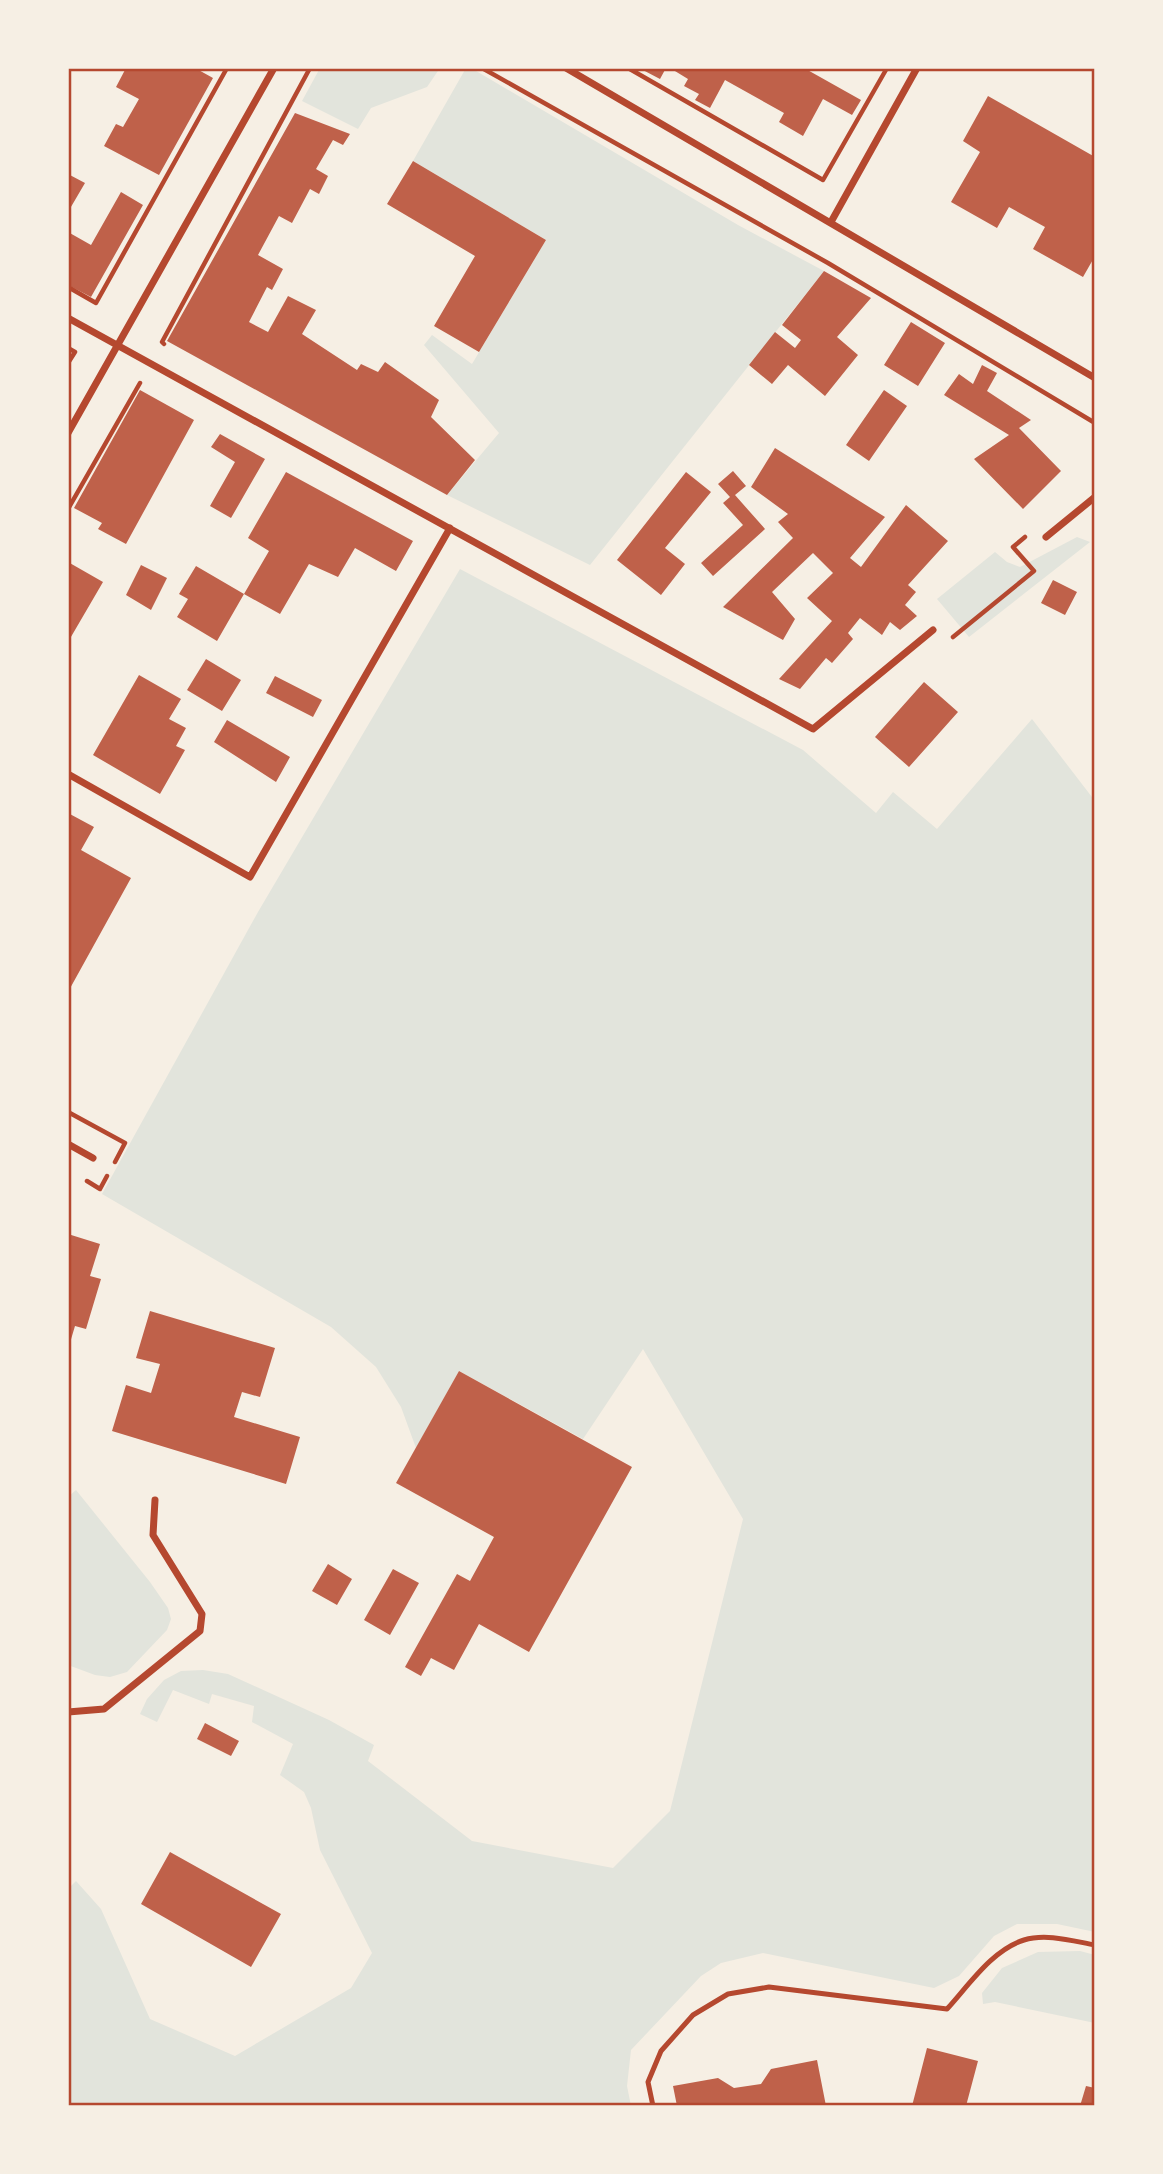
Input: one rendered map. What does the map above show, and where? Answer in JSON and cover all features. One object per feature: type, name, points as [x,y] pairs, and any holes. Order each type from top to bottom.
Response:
[{"type":"street","points":[[68,433],[274,68]]},
{"type":"street","points":[[566,68],[1095,378]]},
{"type":"street","points":[[831,222],[917,68]]},
{"type":"street","points":[[68,318],[813,729],[933,629]]},
{"type":"street","points":[[1046,537],[1095,497]]},
{"type":"street","points":[[68,774],[250,877],[450,528]]},
{"type":"street","points":[[68,1144],[93,1158]]},
{"type":"street","points":[[68,1712],[104,1709],[200,1631],[202,1614],[153,1535],[155,1500]]},
{"type":"lane","points":[[653,2106],[648,2082],[661,2051],[693,2015],[728,1994],[769,1987],[947,2009],[1001,1952],[1025,1940],[1057,1938],[1095,1945]]},
{"type":"path","points":[[68,287],[96,303],[227,68]]},
{"type":"path","points":[[174,349],[162,342],[310,68]]},
{"type":"path","points":[[482,68],[828,263],[1095,423]]},
{"type":"path","points":[[628,68],[823,180],[887,68]]},
{"type":"path","points":[[68,348],[75,352],[68,363]]},
{"type":"path","points":[[68,509],[140,382],[152,389]]},
{"type":"path","points":[[952,624],[960,632],[1034,572],[1013,547],[1034,529]]},
{"type":"shaded area","points":[[320,68],[440,68],[427,87],[371,108],[358,129],[302,101]]},
{"type":"shaded area","points":[[466,68],[471,68],[738,225],[824,271],[590,565],[447,495],[499,433],[424,345],[432,335],[472,364],[546,240],[413,161]]},
{"type":"shaded area","points":[[1077,537],[1090,542],[969,637],[937,599],[995,552],[1007,562],[1020,567]]},
{"type":"shaded area","points":[[460,569],[803,750],[876,813],[893,792],[937,829],[1032,719],[1095,801],[1095,1932],[1057,1924],[1017,1924],[994,1936],[959,1976],[934,1988],[763,1953],[721,1963],[701,1976],[631,2050],[627,2086],[631,2106],[68,2106],[68,1889],[76,1881],[101,1909],[150,2019],[235,2056],[351,1988],[372,1953],[320,1850],[311,1808],[304,1792],[280,1775],[293,1744],[252,1722],[254,1706],[212,1694],[209,1704],[173,1690],[157,1722],[140,1714],[147,1699],[164,1680],[181,1671],[203,1670],[228,1674],[329,1720],[374,1745],[368,1761],[472,1841],[613,1868],[670,1811],[743,1519],[643,1349],[583,1439],[459,1371],[416,1448],[401,1407],[376,1367],[331,1327],[102,1194],[258,912]]},
{"type":"shaded area","points":[[76,1490],[150,1582],[168,1608],[171,1619],[167,1630],[127,1672],[110,1677],[95,1675],[68,1665],[68,1497]]},
{"type":"shaded area","points":[[1080,1951],[1095,1955],[1095,2023],[995,2002],[983,2004],[982,1993],[1002,1968],[1038,1952]]},
{"type":"building","points":[[126,68],[195,68],[213,78],[159,175],[104,146],[116,124],[123,127],[139,99],[116,87]]},
{"type":"building","points":[[639,68],[666,68],[660,79]]},
{"type":"building","points":[[670,68],[804,68],[861,100],[852,115],[823,99],[803,136],[779,122],[784,113],[725,80],[710,108],[695,100],[699,94],[684,86],[688,79]]},
{"type":"building","points":[[988,96],[1095,157],[1095,256],[1083,277],[1033,249],[1045,227],[1009,207],[997,228],[951,202],[980,152],[963,141]]},
{"type":"building","points":[[295,113],[350,134],[343,145],[333,140],[316,169],[328,176],[319,194],[310,189],[292,223],[279,216],[258,255],[283,269],[272,290],[267,287],[249,322],[268,332],[288,296],[316,310],[302,334],[357,370],[361,364],[378,372],[385,362],[439,400],[431,417],[475,460],[447,495],[167,341]]},
{"type":"building","points":[[413,161],[546,240],[479,352],[434,326],[475,256],[387,204]]},
{"type":"building","points":[[68,174],[85,183],[68,212]]},
{"type":"building","points":[[121,192],[143,205],[91,297],[68,285],[68,232],[91,245]]},
{"type":"building","points":[[824,271],[871,298],[837,337],[858,355],[825,396],[788,365],[772,384],[749,365],[775,332],[795,348],[801,340],[782,325]]},
{"type":"building","points":[[911,322],[945,343],[918,386],[884,365]]},
{"type":"building","points":[[982,365],[997,373],[987,391],[1031,420],[1019,428],[1061,471],[1023,509],[974,459],[1009,435],[944,395],[959,374],[973,384]]},
{"type":"building","points":[[140,390],[194,420],[126,544],[98,529],[102,523],[74,508]]},
{"type":"building","points":[[884,390],[907,406],[869,461],[846,445]]},
{"type":"building","points":[[220,434],[265,459],[231,518],[210,506],[235,462],[211,447]]},
{"type":"building","points":[[775,448],[885,517],[850,558],[861,567],[906,505],[948,541],[908,585],[916,592],[905,605],[917,616],[900,630],[890,622],[882,635],[860,618],[848,633],[853,639],[832,663],[826,658],[800,689],[779,679],[832,621],[807,598],[833,573],[813,553],[772,592],[795,619],[783,640],[723,607],[793,538],[778,522],[788,514],[751,487]]},
{"type":"building","points":[[733,471],[746,486],[735,495],[765,529],[713,576],[701,563],[743,525],[723,503],[730,497],[718,484]]},
{"type":"building","points":[[286,472],[413,541],[396,571],[355,548],[338,577],[309,564],[280,614],[244,594],[269,551],[248,538]]},
{"type":"building","points":[[686,472],[711,492],[665,548],[685,564],[661,595],[617,560]]},
{"type":"building","points":[[68,562],[103,582],[68,642]]},
{"type":"building","points":[[141,565],[167,578],[151,610],[126,595]]},
{"type":"building","points":[[196,566],[244,594],[217,641],[177,617],[188,599],[179,594]]},
{"type":"building","points":[[1053,580],[1077,592],[1065,615],[1041,603]]},
{"type":"building","points":[[206,659],[241,680],[222,711],[187,690]]},
{"type":"building","points":[[139,675],[181,699],[169,719],[186,728],[176,746],[185,750],[160,794],[93,755]]},
{"type":"building","points":[[275,676],[322,700],[313,717],[266,693]]},
{"type":"building","points":[[924,682],[958,712],[909,767],[875,737]]},
{"type":"building","points":[[227,720],[290,757],[276,782],[214,742]]},
{"type":"building","points":[[68,813],[94,827],[81,850],[131,878],[68,992]]},
{"type":"building","points":[[68,1234],[100,1244],[90,1276],[101,1279],[86,1329],[75,1326],[69,1346]]},
{"type":"building","points":[[150,1311],[275,1348],[260,1397],[242,1392],[234,1417],[300,1437],[286,1484],[112,1431],[126,1385],[151,1393],[160,1364],[136,1358]]},
{"type":"building","points":[[459,1371],[632,1467],[529,1652],[479,1624],[454,1670],[431,1658],[421,1676],[405,1667],[457,1574],[470,1581],[494,1537],[396,1483]]},
{"type":"building","points":[[328,1564],[352,1579],[337,1605],[312,1591]]},
{"type":"building","points":[[393,1569],[419,1583],[390,1635],[364,1620]]},
{"type":"building","points":[[205,1723],[239,1741],[231,1756],[197,1739]]},
{"type":"building","points":[[170,1852],[281,1914],[251,1967],[141,1904]]},
{"type":"building","points":[[927,2048],[978,2061],[966,2106],[912,2106]]},
{"type":"building","points":[[817,2060],[826,2106],[677,2106],[673,2086],[718,2078],[734,2088],[761,2084],[771,2069]]},
{"type":"building","points":[[1086,2086],[1095,2088],[1095,2106],[1080,2106]]}]
